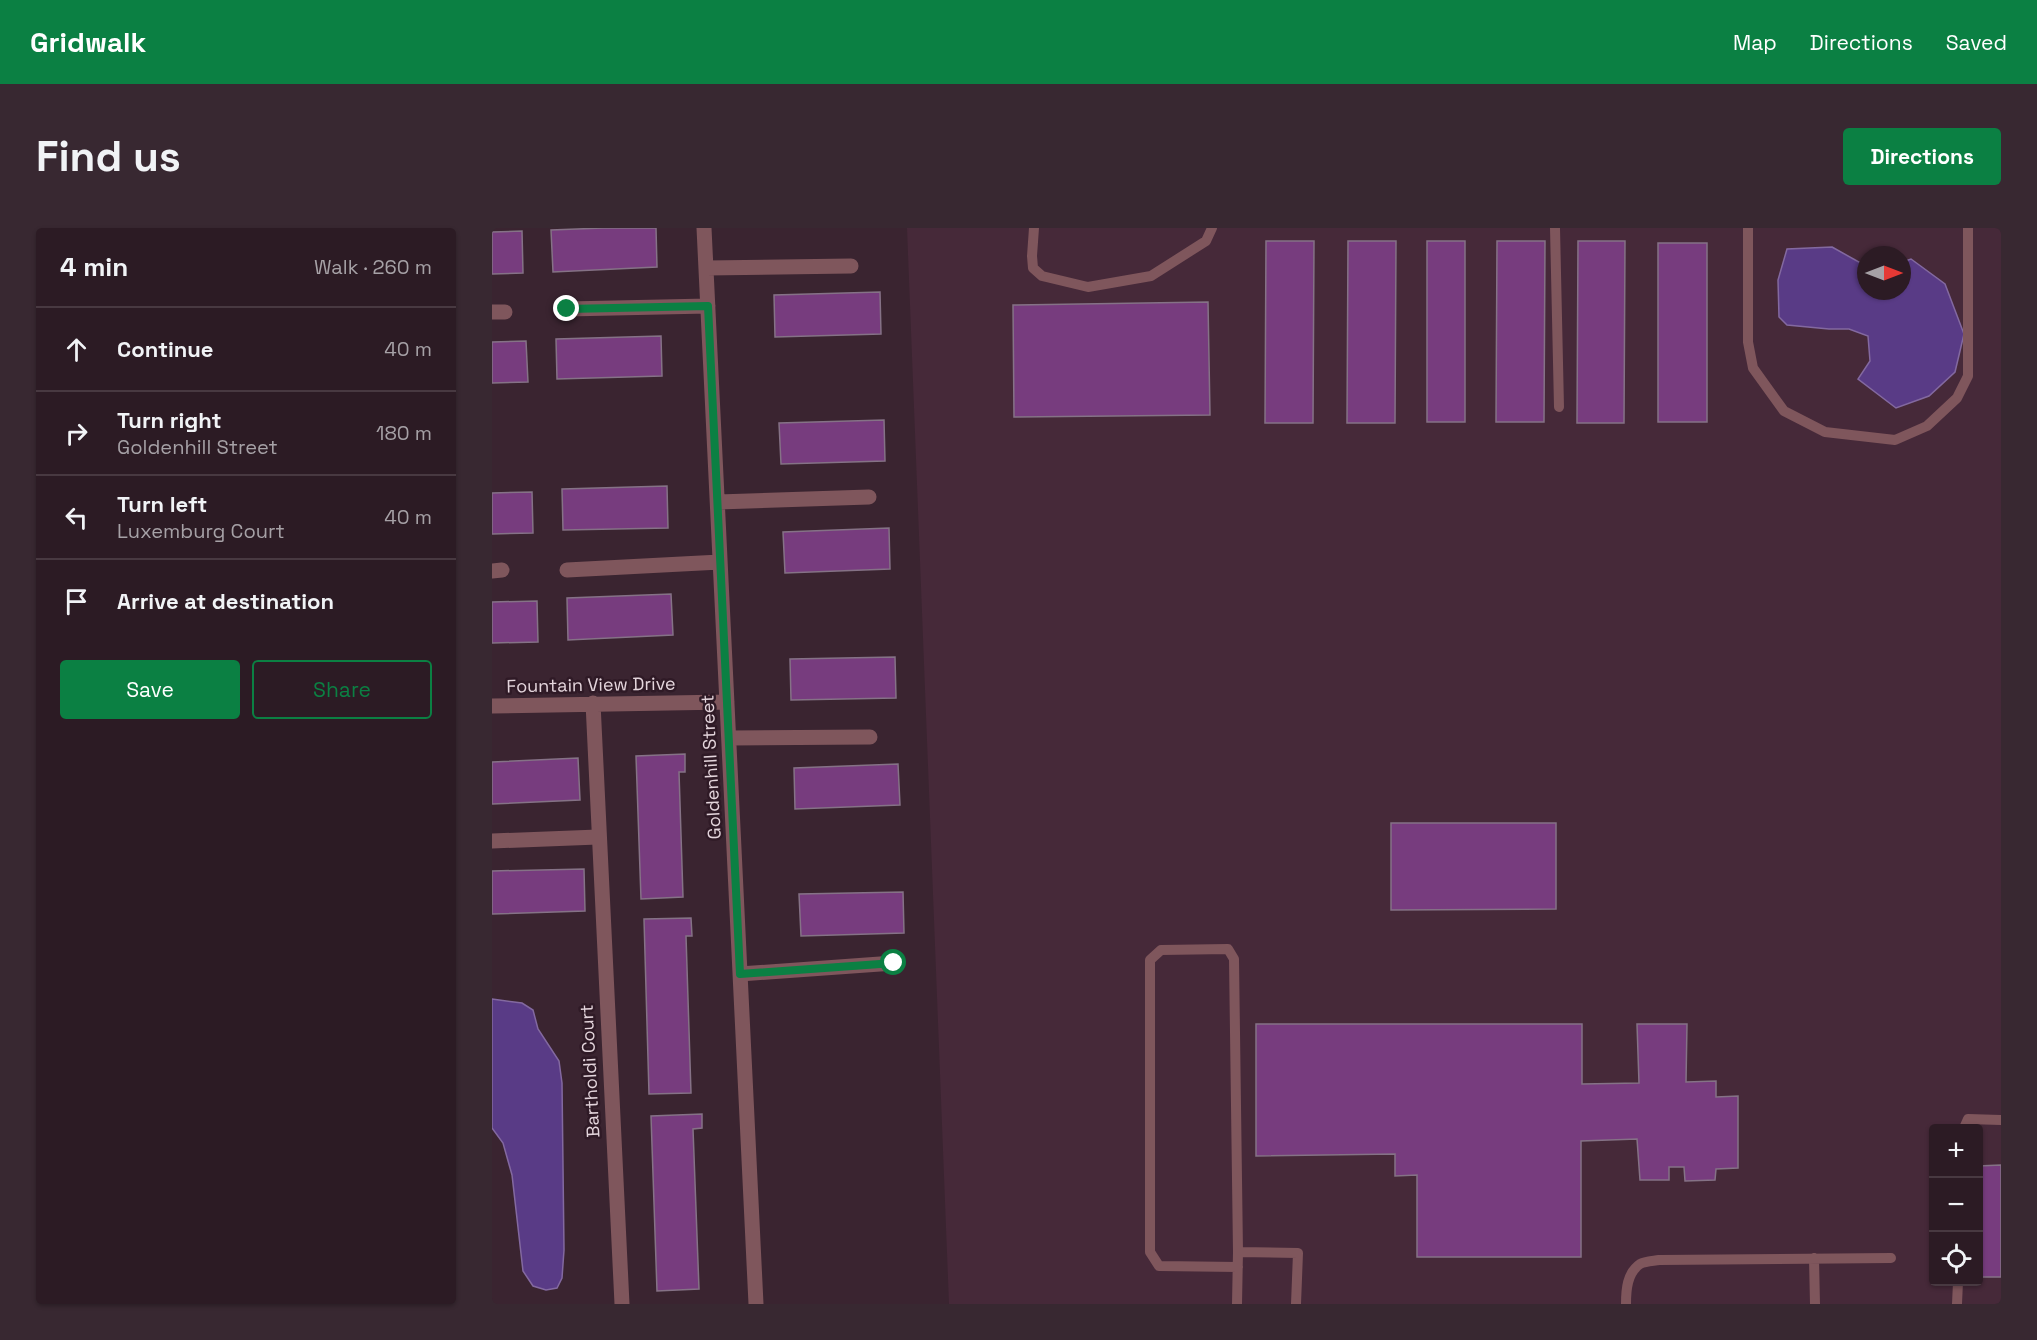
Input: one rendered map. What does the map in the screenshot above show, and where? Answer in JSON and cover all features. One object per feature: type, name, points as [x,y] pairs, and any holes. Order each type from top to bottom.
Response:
[{"type":"street","name":"Goldenhill Street","points":[[704,228],[756,1304]]},
{"type":"street","points":[[706,268],[851,266]]},
{"type":"street","points":[[567,309],[708,306]]},
{"type":"street","points":[[718,502],[870,497]]},
{"type":"street","points":[[567,570],[720,562]]},
{"type":"street","name":"Fountain View Drive","points":[[492,706],[727,702]]},
{"type":"street","name":"Bartholdi Court","points":[[593,703],[622,1304]]},
{"type":"street","points":[[730,738],[870,737]]},
{"type":"street","points":[[492,841],[598,837]]},
{"type":"street","points":[[740,974],[894,963]]},
{"type":"lane","points":[[1034,228],[1033,268],[1042,276],[1088,287],[1151,276],[1206,241],[1212,228]]},
{"type":"lane","points":[[1555,228],[1559,407]]},
{"type":"lane","points":[[1748,228],[1748,342],[1753,368],[1784,411],[1825,432],[1895,440],[1927,426],[1957,398],[1968,376],[1968,228]]},
{"type":"lane","points":[[1237,1304],[1238,1267],[1238,1251],[1234,960],[1228,949],[1161,950],[1150,960],[1150,1252],[1158,1266],[1238,1267]]},
{"type":"lane","points":[[1966,1124],[1968,1119],[2001,1120]]},
{"type":"lane","points":[[1238,1251],[1298,1253],[1296,1304]]},
{"type":"lane","points":[[1814,1258],[1815,1304]]},
{"type":"lane","points":[[1626,1304],[1626,1286],[1632,1273],[1641,1264],[1659,1260],[1891,1258]]},
{"type":"lane","points":[[1957,1304],[1958,1286]]},
{"type":"shaded area","points":[[907,228],[2001,228],[2001,1304],[949,1304]]},
{"type":"shaded area","points":[[1832,247],[1857,261],[1857,300],[1911,300],[1911,259],[1945,284],[1964,334],[1955,372],[1929,396],[1896,408],[1858,379],[1870,361],[1868,336],[1849,329],[1787,325],[1779,317],[1778,280],[1787,249]]},
{"type":"shaded area","points":[[492,999],[522,1003],[533,1010],[538,1029],[559,1061],[562,1083],[564,1250],[562,1278],[557,1288],[546,1290],[533,1286],[523,1271],[512,1175],[503,1143],[492,1128]]},
{"type":"building","points":[[656,228],[657,267],[553,272],[551,230]]},
{"type":"building","points":[[522,231],[523,273],[492,274],[492,232]]},
{"type":"building","points":[[1266,241],[1314,241],[1313,423],[1265,423]]},
{"type":"building","points":[[1348,241],[1396,241],[1395,423],[1347,423]]},
{"type":"building","points":[[1427,241],[1465,241],[1465,422],[1427,422]]},
{"type":"building","points":[[1497,241],[1545,241],[1544,422],[1496,422]]},
{"type":"building","points":[[1578,241],[1625,241],[1624,423],[1577,423]]},
{"type":"building","points":[[1658,243],[1707,243],[1707,422],[1658,422]]},
{"type":"building","points":[[880,292],[881,334],[775,337],[774,295]]},
{"type":"building","points":[[1208,302],[1210,415],[1014,417],[1013,305]]},
{"type":"building","points":[[661,336],[662,376],[557,379],[556,339]]},
{"type":"building","points":[[526,341],[528,382],[492,383],[492,342]]},
{"type":"building","points":[[884,420],[885,461],[781,464],[779,423]]},
{"type":"building","points":[[667,486],[668,528],[563,530],[562,489]]},
{"type":"building","points":[[532,492],[533,533],[492,534],[492,493]]},
{"type":"building","points":[[889,528],[890,569],[785,573],[783,532]]},
{"type":"building","points":[[671,594],[673,635],[568,640],[567,598]]},
{"type":"building","points":[[537,601],[538,642],[492,643],[492,602]]},
{"type":"building","points":[[895,657],[896,698],[791,700],[790,659]]},
{"type":"building","points":[[685,754],[685,772],[679,772],[683,897],[641,899],[636,756]]},
{"type":"building","points":[[578,758],[580,800],[492,804],[492,762]]},
{"type":"building","points":[[898,764],[900,805],[795,809],[794,768]]},
{"type":"building","points":[[1391,823],[1556,823],[1556,909],[1391,910]]},
{"type":"building","points":[[584,869],[585,911],[492,914],[492,871]]},
{"type":"building","points":[[903,892],[904,933],[801,936],[799,894]]},
{"type":"building","points":[[691,918],[692,936],[686,936],[691,1093],[649,1094],[644,919]]},
{"type":"building","points":[[1256,1024],[1582,1024],[1582,1084],[1639,1083],[1637,1024],[1687,1024],[1686,1082],[1716,1081],[1716,1097],[1738,1096],[1738,1168],[1716,1169],[1715,1180],[1685,1181],[1684,1167],[1669,1167],[1669,1180],[1640,1180],[1637,1139],[1581,1141],[1581,1257],[1417,1257],[1417,1175],[1395,1176],[1395,1154],[1256,1156]]},
{"type":"building","points":[[702,1114],[702,1128],[693,1129],[699,1289],[657,1291],[651,1116]]},
{"type":"building","points":[[2001,1165],[2001,1277],[1983,1277],[1983,1166]]},
{"type":"route","points":[[567,309],[708,306],[740,974],[894,963]]}]
